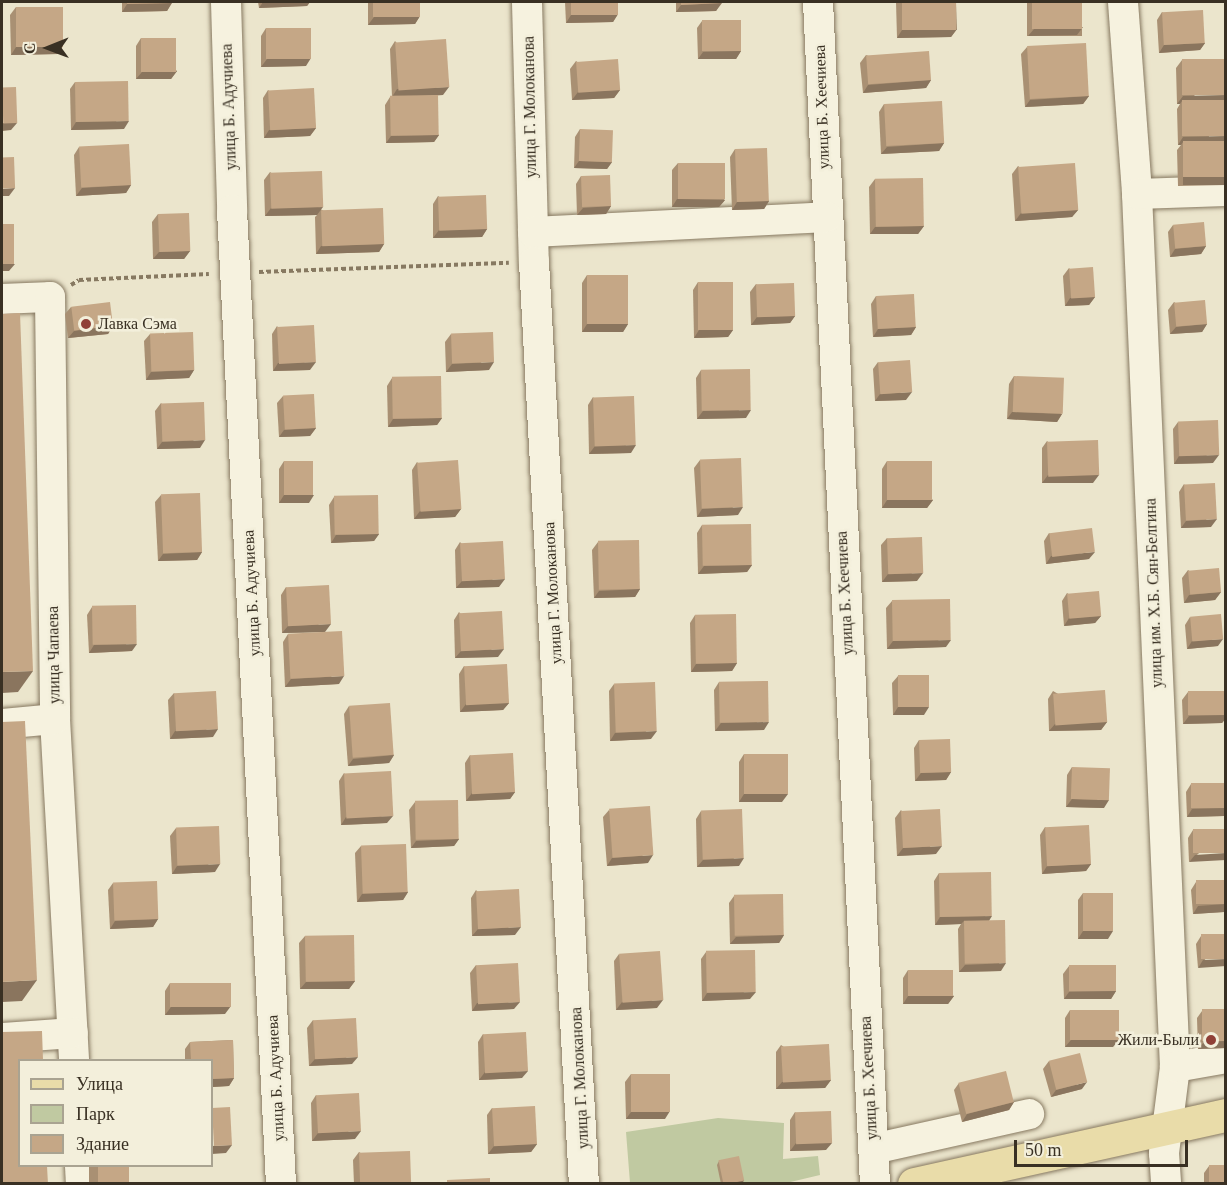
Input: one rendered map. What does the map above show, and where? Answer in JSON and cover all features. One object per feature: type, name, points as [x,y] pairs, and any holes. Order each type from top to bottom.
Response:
[{"type":"main road","points":[[914,1184],[1226,1115]]},
{"type":"street","name":"улица Б. Адучиева","points":[[226,2],[236,272],[281,1184]]},
{"type":"street","name":"улица Г. Молоканова","points":[[527,2],[534,262],[584,1184]]},
{"type":"street","name":"улица Б. Хеечиева","points":[[818,2],[826,217],[875,1184]]},
{"type":"street","name":"улица им. Х.Б. Сян-Белгина","points":[[1123,2],[1137,194],[1175,1067],[1166,1130],[1166,1184]]},
{"type":"street","points":[[1137,194],[1226,191]]},
{"type":"street","points":[[533,232],[826,217]]},
{"type":"street","name":"улица Чапаева","points":[[2,300],[50,297],[55,719],[74,1047]]},
{"type":"street","points":[[2,724],[55,719]]},
{"type":"street","points":[[2,1038],[74,1047]]},
{"type":"street","points":[[1175,1067],[1226,1058]]},
{"type":"street","points":[[873,1149],[1029,1114]]},
{"type":"street","points":[[80,1167],[81,1184]]},
{"type":"path","points":[[79,280],[534,262]]},
{"type":"green space","points":[[718,1118],[784,1123],[783,1159],[818,1156],[820,1175],[782,1184],[630,1183],[626,1132]]},
{"type":"building","points":[[127,2],[172,2],[172,3],[127,4]]},
{"type":"building","points":[[373,2],[420,2],[420,17],[373,17]]},
{"type":"building","points":[[571,2],[618,2],[618,15],[571,15]]},
{"type":"building","points":[[681,2],[721,2],[722,3],[681,5]]},
{"type":"building","points":[[902,2],[956,2],[956,30],[902,30]]},
{"type":"building","points":[[1032,2],[1082,2],[1082,29],[1032,29]]},
{"type":"building","points":[[16,7],[63,7],[63,47],[16,47]]},
{"type":"building","points":[[1203,10],[1205,43],[1164,45],[1162,12]]},
{"type":"building","points":[[702,20],[741,20],[741,51],[702,51]]},
{"type":"building","points":[[266,28],[311,28],[311,59],[266,59]]},
{"type":"building","points":[[141,38],[176,38],[176,72],[141,72]]},
{"type":"building","points":[[446,39],[449,87],[398,90],[395,43]]},
{"type":"building","points":[[1086,43],[1089,96],[1030,99],[1027,46]]},
{"type":"building","points":[[929,51],[931,80],[868,84],[866,55]]},
{"type":"building","points":[[618,59],[620,90],[578,93],[576,62]]},
{"type":"building","points":[[1182,59],[1226,59],[1226,95],[1182,95]]},
{"type":"building","points":[[128,81],[129,121],[76,122],[75,82]]},
{"type":"building","points":[[2,87],[16,87],[17,123],[3,123]]},
{"type":"building","points":[[314,88],[316,128],[270,130],[268,90]]},
{"type":"building","points":[[438,95],[439,135],[391,136],[390,96]]},
{"type":"building","points":[[1182,100],[1226,100],[1226,136],[1182,136]]},
{"type":"building","points":[[942,101],[944,143],[886,146],[884,104]]},
{"type":"building","points":[[580,129],[613,130],[612,162],[579,161]]},
{"type":"building","points":[[1183,141],[1226,141],[1226,177],[1183,177]]},
{"type":"building","points":[[129,144],[131,185],[81,188],[79,147]]},
{"type":"building","points":[[767,148],[769,201],[737,202],[735,149]]},
{"type":"building","points":[[2,157],[14,157],[15,188],[3,188]]},
{"type":"building","points":[[678,163],[725,163],[725,199],[678,199]]},
{"type":"building","points":[[1075,163],[1078,210],[1021,214],[1018,167]]},
{"type":"building","points":[[322,171],[323,207],[271,209],[270,173]]},
{"type":"building","points":[[610,175],[611,206],[582,207],[581,176]]},
{"type":"building","points":[[923,178],[924,226],[876,227],[875,179]]},
{"type":"building","points":[[486,195],[487,229],[439,231],[438,197]]},
{"type":"building","points":[[383,208],[384,244],[322,246],[321,210]]},
{"type":"building","points":[[189,213],[190,251],[159,252],[158,214]]},
{"type":"building","points":[[1204,222],[1206,246],[1175,249],[1173,225]]},
{"type":"building","points":[[2,224],[14,224],[14,264],[2,264]]},
{"type":"building","points":[[1093,267],[1095,297],[1071,299],[1069,269]]},
{"type":"building","points":[[587,275],[628,275],[628,324],[587,324]]},
{"type":"building","points":[[698,282],[733,282],[733,330],[698,330]]},
{"type":"building","points":[[794,283],[795,316],[757,317],[756,284]]},
{"type":"building","points":[[914,294],[916,327],[878,329],[876,296]]},
{"type":"building","points":[[1205,300],[1207,324],[1176,327],[1174,303]]},
{"type":"building","points":[[110,302],[113,326],[74,331],[71,307]]},
{"type":"building","points":[[20,313],[33,671],[2,672],[2,314]]},
{"type":"building","points":[[314,325],[316,362],[279,364],[277,327]]},
{"type":"building","points":[[193,332],[194,370],[151,371],[150,334]]},
{"type":"building","points":[[493,332],[494,362],[452,363],[451,333]]},
{"type":"building","points":[[910,360],[912,392],[880,394],[878,362]]},
{"type":"building","points":[[750,369],[751,410],[702,411],[701,370]]},
{"type":"building","points":[[441,376],[442,418],[393,419],[392,377]]},
{"type":"building","points":[[1014,376],[1064,378],[1063,414],[1013,412]]},
{"type":"building","points":[[314,394],[316,428],[285,430],[283,396]]},
{"type":"building","points":[[634,396],[636,445],[595,446],[593,397]]},
{"type":"building","points":[[204,402],[205,440],[162,441],[161,404]]},
{"type":"building","points":[[1218,420],[1219,455],[1179,456],[1178,421]]},
{"type":"building","points":[[1098,440],[1099,475],[1048,477],[1047,442]]},
{"type":"building","points":[[741,458],[743,507],[702,508],[700,459]]},
{"type":"building","points":[[458,460],[461,509],[421,512],[417,463]]},
{"type":"building","points":[[284,461],[313,461],[313,495],[284,495]]},
{"type":"building","points":[[887,461],[932,461],[932,500],[887,500]]},
{"type":"building","points":[[1215,483],[1217,519],[1186,521],[1184,485]]},
{"type":"building","points":[[200,493],[202,552],[163,553],[161,494]]},
{"type":"building","points":[[378,495],[379,534],[335,535],[334,496]]},
{"type":"building","points":[[751,524],[752,565],[703,566],[702,525]]},
{"type":"building","points":[[1092,528],[1095,552],[1052,557],[1049,533]]},
{"type":"building","points":[[922,537],[923,573],[888,574],[887,538]]},
{"type":"building","points":[[639,540],[640,589],[599,590],[598,541]]},
{"type":"building","points":[[503,541],[505,579],[462,581],[460,543]]},
{"type":"building","points":[[1219,568],[1221,592],[1190,595],[1188,571]]},
{"type":"building","points":[[329,585],[331,624],[288,626],[286,587]]},
{"type":"building","points":[[1099,591],[1101,616],[1069,619],[1067,594]]},
{"type":"building","points":[[950,599],[951,640],[893,641],[892,600]]},
{"type":"building","points":[[136,605],[137,644],[93,645],[92,606]]},
{"type":"building","points":[[502,611],[504,649],[461,651],[459,613]]},
{"type":"building","points":[[736,614],[737,663],[696,664],[695,615]]},
{"type":"building","points":[[1221,614],[1223,639],[1192,642],[1190,617]]},
{"type":"building","points":[[342,631],[344,676],[290,679],[288,634]]},
{"type":"building","points":[[507,664],[509,703],[466,705],[464,666]]},
{"type":"building","points":[[898,675],[929,675],[929,707],[898,707]]},
{"type":"building","points":[[768,681],[769,722],[720,723],[719,682]]},
{"type":"building","points":[[655,682],[657,731],[616,732],[614,683]]},
{"type":"building","points":[[1105,690],[1107,722],[1055,726],[1053,694]]},
{"type":"building","points":[[216,691],[218,729],[176,731],[174,693]]},
{"type":"building","points":[[1188,691],[1226,691],[1226,715],[1188,715]]},
{"type":"building","points":[[390,703],[394,755],[353,758],[349,706]]},
{"type":"building","points":[[25,721],[37,980],[2,982],[2,722]]},
{"type":"building","points":[[950,739],[951,772],[920,773],[919,740]]},
{"type":"building","points":[[513,753],[515,792],[472,794],[470,755]]},
{"type":"building","points":[[744,754],[788,754],[788,794],[744,794]]},
{"type":"building","points":[[1072,767],[1110,768],[1109,800],[1071,799]]},
{"type":"building","points":[[391,771],[393,816],[346,818],[344,773]]},
{"type":"building","points":[[1191,783],[1226,783],[1226,808],[1191,808]]},
{"type":"building","points":[[458,800],[459,839],[416,840],[415,801]]},
{"type":"building","points":[[650,806],[653,855],[613,858],[609,809]]},
{"type":"building","points":[[742,809],[744,858],[703,859],[701,810]]},
{"type":"building","points":[[940,809],[942,846],[903,848],[901,811]]},
{"type":"building","points":[[1089,825],[1091,864],[1047,866],[1045,827]]},
{"type":"building","points":[[219,826],[220,864],[177,865],[176,828]]},
{"type":"building","points":[[1193,829],[1226,829],[1226,853],[1193,853]]},
{"type":"building","points":[[406,844],[408,892],[363,894],[361,846]]},
{"type":"building","points":[[991,872],[992,916],[940,917],[939,873]]},
{"type":"building","points":[[1196,880],[1226,880],[1226,904],[1196,904]]},
{"type":"building","points":[[157,881],[158,919],[114,921],[113,883]]},
{"type":"building","points":[[519,889],[521,927],[478,929],[476,891]]},
{"type":"building","points":[[1083,893],[1113,893],[1113,931],[1083,931]]},
{"type":"building","points":[[783,894],[784,935],[735,936],[734,895]]},
{"type":"building","points":[[1005,920],[1006,963],[965,964],[964,921]]},
{"type":"building","points":[[1201,934],[1226,934],[1226,959],[1201,959]]},
{"type":"building","points":[[354,935],[355,981],[306,982],[305,936]]},
{"type":"building","points":[[755,950],[756,992],[707,993],[706,951]]},
{"type":"building","points":[[660,951],[663,1000],[623,1003],[619,954]]},
{"type":"building","points":[[518,963],[520,1002],[478,1004],[476,965]]},
{"type":"building","points":[[1069,965],[1116,965],[1116,991],[1069,991]]},
{"type":"building","points":[[908,970],[953,970],[953,996],[908,996]]},
{"type":"building","points":[[170,983],[231,983],[231,1007],[170,1007]]},
{"type":"building","points":[[1202,1009],[1226,1009],[1226,1041],[1202,1041]]},
{"type":"building","points":[[1070,1010],[1119,1010],[1119,1040],[1070,1040]]},
{"type":"building","points":[[356,1018],[358,1057],[315,1059],[313,1020]]},
{"type":"building","points":[[42,1031],[43,1059],[18,1059],[18,1167],[47,1167],[48,1184],[2,1184],[2,1032]]},
{"type":"building","points":[[526,1032],[528,1071],[485,1073],[483,1034]]},
{"type":"building","points":[[233,1040],[234,1078],[213,1079],[213,1059],[191,1059],[190,1042]]},
{"type":"building","points":[[829,1044],[831,1080],[783,1082],[781,1047]]},
{"type":"building","points":[[1080,1053],[1087,1082],[1056,1090],[1049,1061]]},
{"type":"building","points":[[1006,1071],[1014,1102],[966,1114],[958,1083]]},
{"type":"building","points":[[631,1074],[670,1074],[670,1112],[631,1112]]},
{"type":"building","points":[[359,1093],[361,1131],[318,1133],[316,1095]]},
{"type":"building","points":[[535,1106],[537,1144],[494,1146],[492,1108]]},
{"type":"building","points":[[230,1107],[232,1145],[214,1146],[213,1108]]},
{"type":"building","points":[[831,1111],[832,1143],[796,1144],[795,1112]]},
{"type":"building","points":[[410,1151],[411,1184],[360,1184],[359,1153]]},
{"type":"building","points":[[739,1156],[744,1180],[723,1184],[718,1160]]},
{"type":"building","points":[[1209,1165],[1226,1165],[1226,1184],[1209,1184]]},
{"type":"building","points":[[98,1167],[129,1167],[129,1184],[98,1184]]},
{"type":"building","points":[[490,1178],[490,1184],[447,1184],[447,1180]]},
{"type":"place","name":"Лавка Сэма","points":[[86,324]]},
{"type":"place","name":"Жили-Были","points":[[1211,1040]]}]
